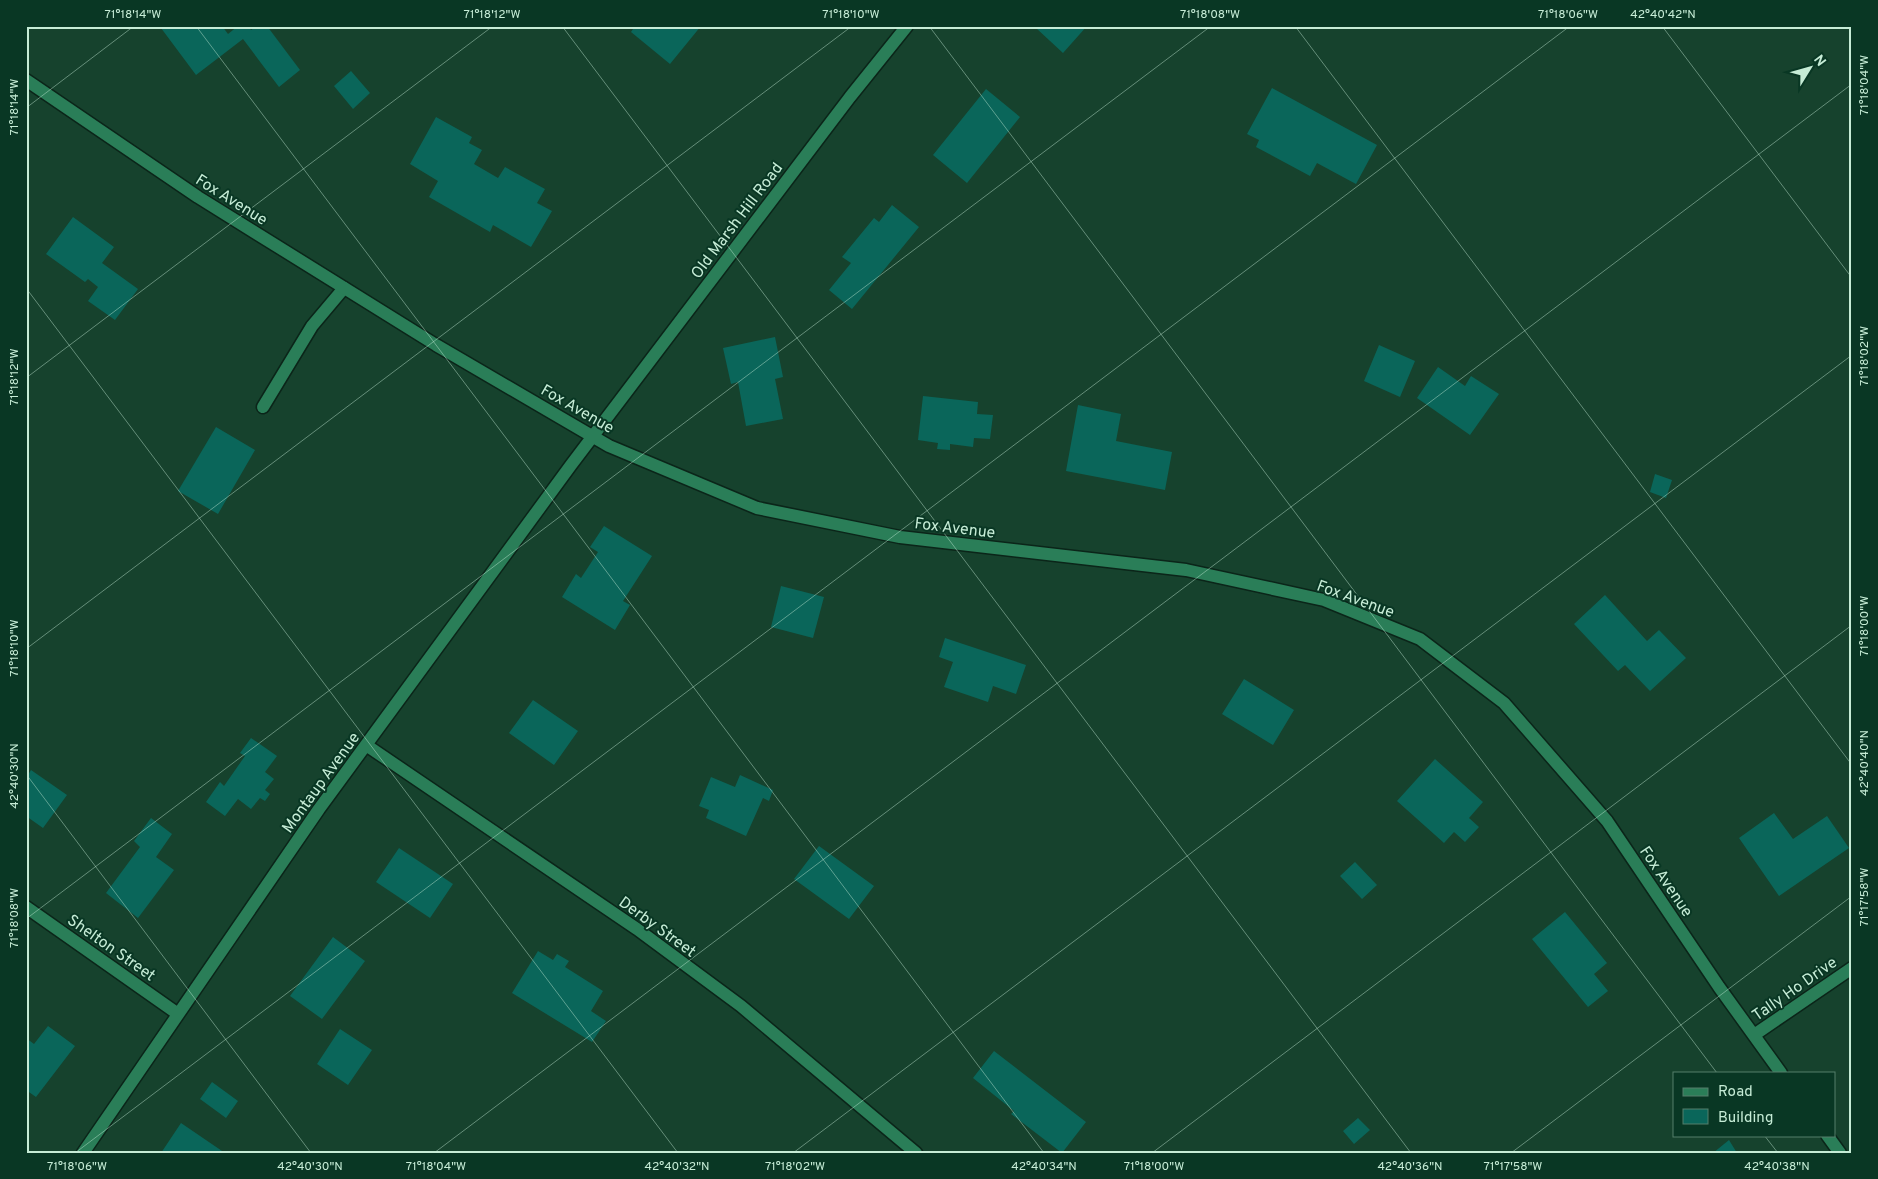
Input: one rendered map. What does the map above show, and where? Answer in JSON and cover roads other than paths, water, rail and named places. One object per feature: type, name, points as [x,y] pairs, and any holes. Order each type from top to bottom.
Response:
[{"type":"street","name":"Old Marsh Hill Road","points":[[593,436],[850,97],[907,26]]},
{"type":"street","name":"Fox Avenue","points":[[26,80],[198,197],[436,345],[609,446],[758,508],[900,537],[1186,570],[1324,600],[1420,640],[1504,703],[1606,821],[1719,987],[1780,1072]]},
{"type":"street","points":[[264,407],[312,326],[344,288]]},
{"type":"street","name":"Montaup Avenue","points":[[83,1153],[320,809],[593,436]]},
{"type":"street","name":"Derby Street","points":[[366,745],[645,935],[741,1006],[916,1153]]},
{"type":"street","name":"Shelton Street","points":[[26,907],[178,1014]]},
{"type":"street","name":"Tally Ho Drive","points":[[1754,1035],[1852,968]]},
{"type":"street","points":[[1828,1136],[1840,1153]]}]
